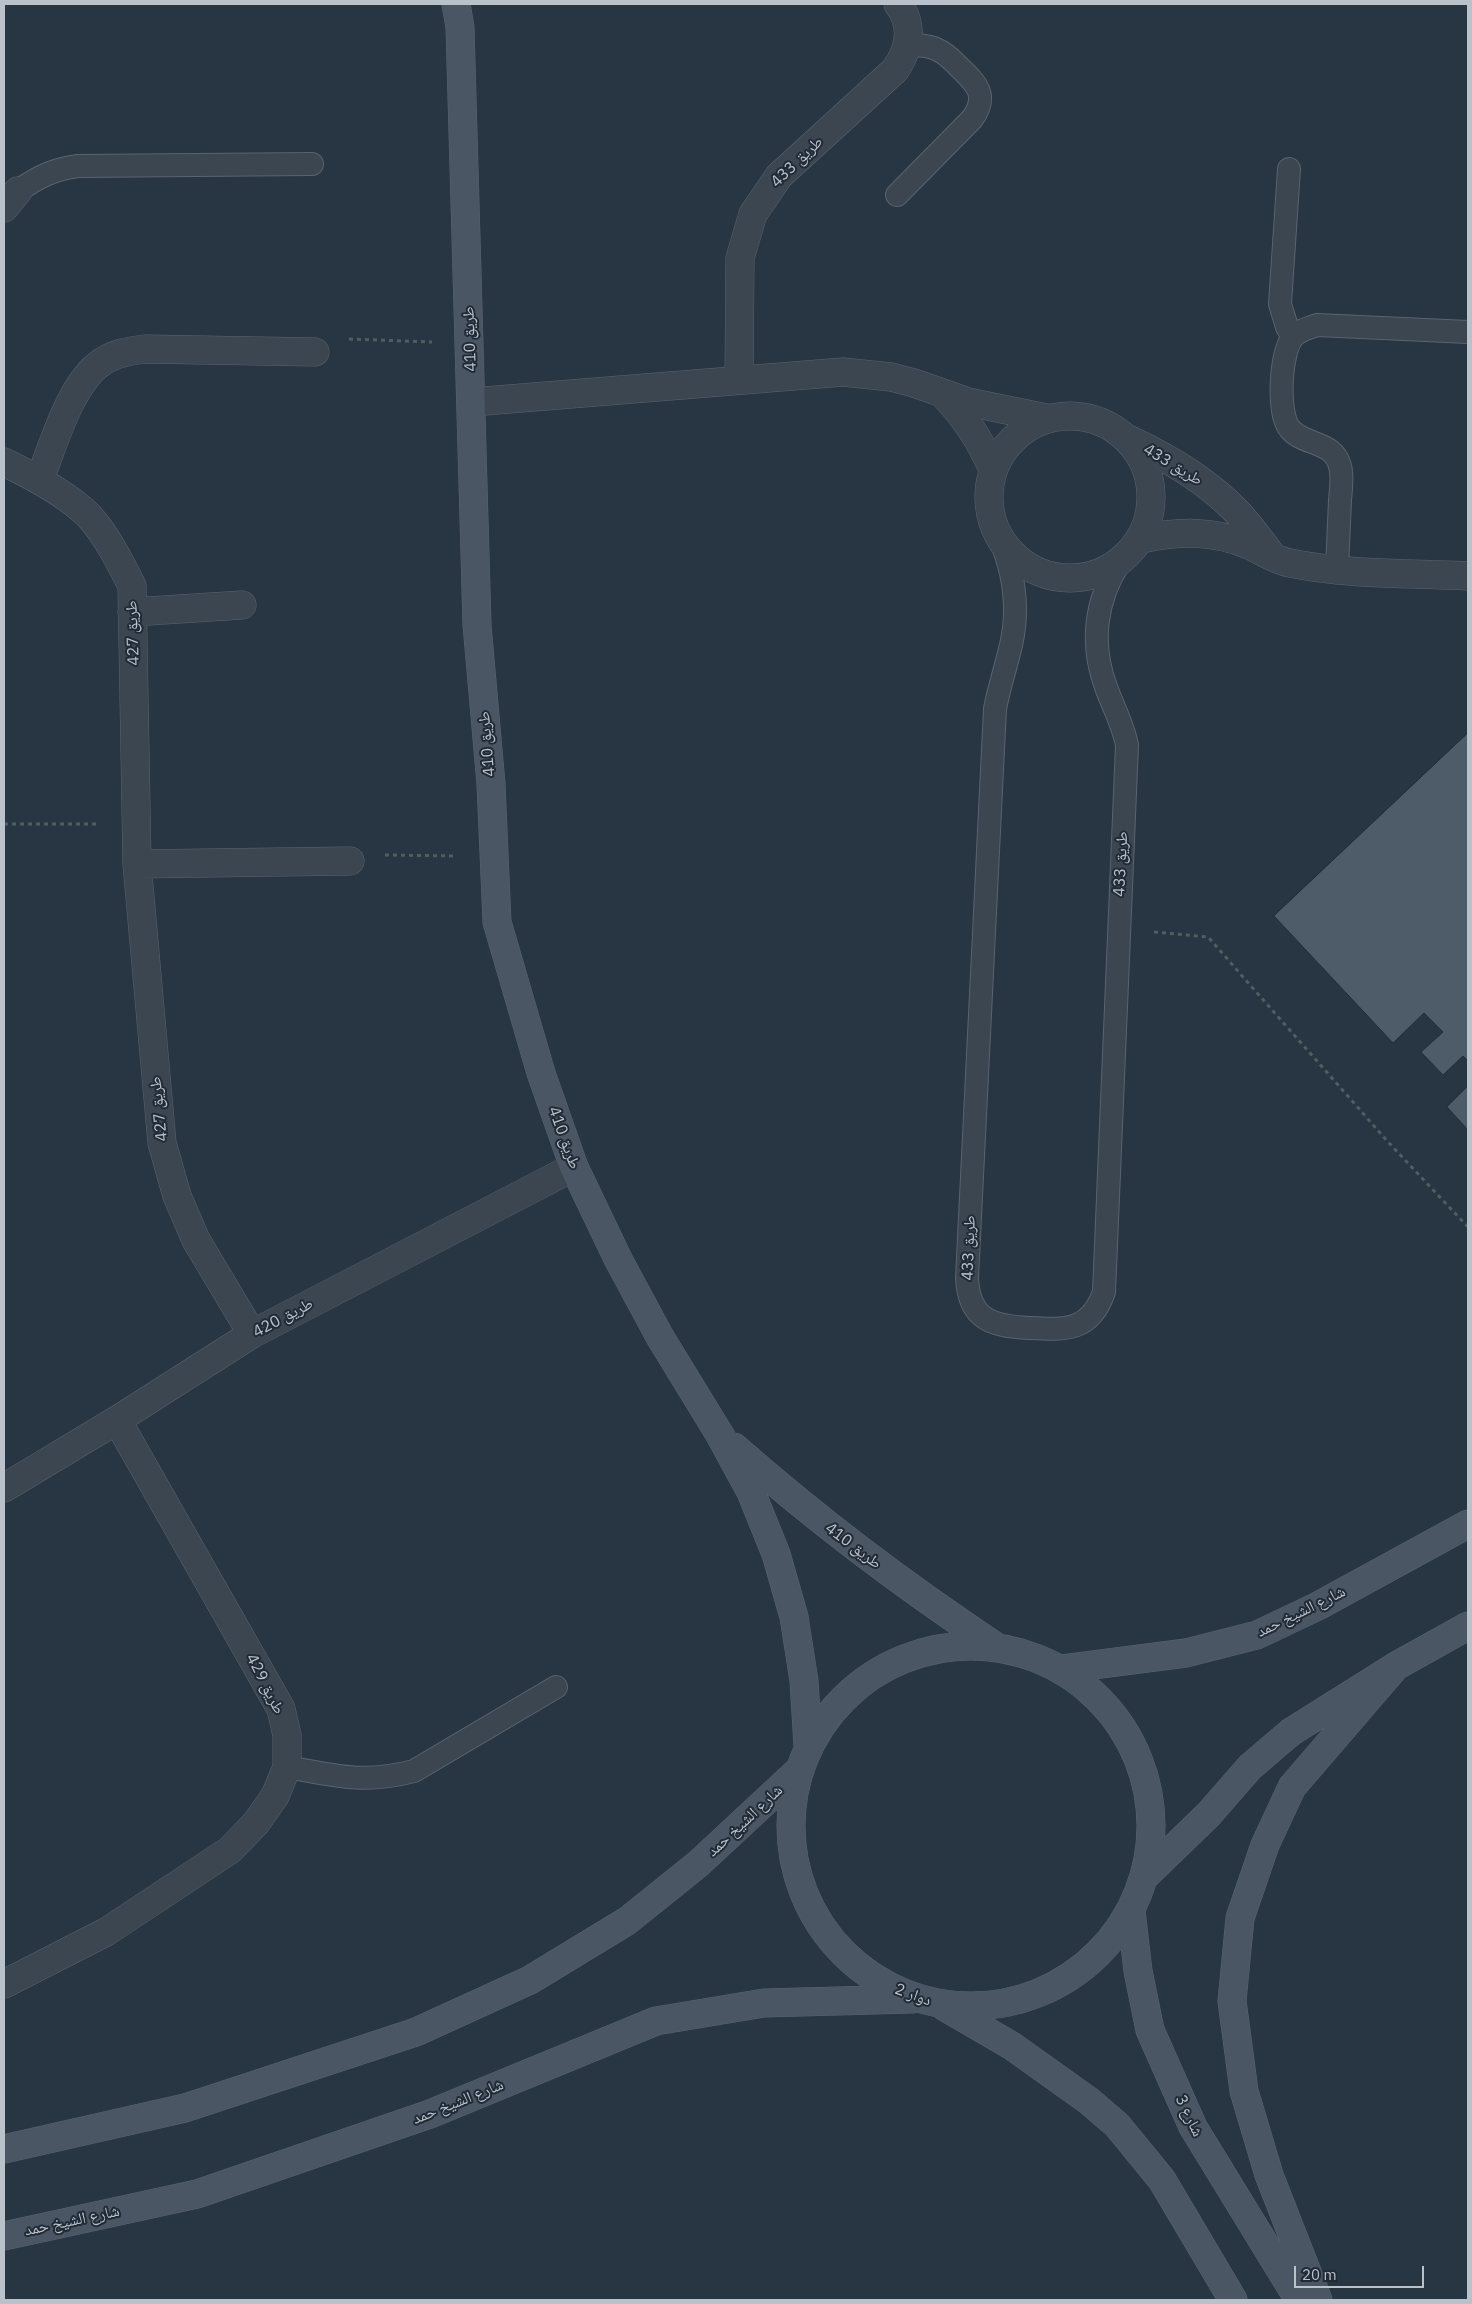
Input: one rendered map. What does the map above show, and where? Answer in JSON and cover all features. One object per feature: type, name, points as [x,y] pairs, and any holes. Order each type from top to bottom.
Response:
[{"type":"main road","name":"طريق 410","points":[[456,4],[460,27],[478,625],[491,784],[497,922],[541,1074],[574,1167],[618,1259],[660,1337],[720,1435],[751,1492],[776,1554],[794,1616],[804,1681],[808,1746]]},
{"type":"main road","name":"طريق 410","points":[[720,1435],[833,1531],[929,1602],[995,1646]]},
{"type":"main road","name":"شارع الشيخ حمد","points":[[1062,1669],[1186,1653],[1257,1636],[1318,1606],[1468,1524]]},
{"type":"main road","points":[[1145,1876],[1209,1814],[1250,1767],[1291,1732],[1396,1666],[1468,1626]]},
{"type":"main road","name":"دوار 2","points":[[949,1646],[995,1646],[1029,1654],[1062,1669],[1099,1698],[1128,1737],[1146,1781],[1151,1828],[1145,1876],[1131,1911],[1105,1948],[1072,1978],[1031,1998],[987,2007],[942,2005],[915,1999],[872,1978],[837,1948],[809,1909],[794,1864],[790,1817],[798,1771],[808,1746],[832,1708],[866,1678],[905,1656],[949,1646]]},
{"type":"main road","points":[[1318,2300],[1269,2175],[1244,2091],[1232,2001],[1240,1918],[1265,1845],[1292,1787],[1396,1666]]},
{"type":"main road","name":"شارع الشيخ حمد","points":[[4,2149],[185,2108],[416,2032],[530,1980],[628,1921],[698,1864],[798,1771]]},
{"type":"main road","name":"شارع 3","points":[[1131,1911],[1138,1971],[1150,2030],[1193,2127],[1299,2300]]},
{"type":"main road","name":"شارع الشيخ حمد","points":[[4,2236],[197,2194],[430,2114],[656,2021],[764,2002],[915,1999]]},
{"type":"main road","points":[[942,2005],[1012,2046],[1088,2101],[1117,2125],[1162,2180],[1234,2300]]},
{"type":"street","points":[[898,4],[906,18],[909,32],[908,46]]},
{"type":"street","name":"طريق 433","points":[[738,380],[740,258],[753,214],[779,176],[895,70],[904,59],[908,46]]},
{"type":"street","points":[[40,479],[74,394],[85,376],[108,359],[122,352],[145,349],[315,352]]},
{"type":"street","points":[[472,402],[819,373],[867,373],[914,383],[994,409],[1046,418]]},
{"type":"street","points":[[943,394],[973,429],[985,449],[993,470]]},
{"type":"street","points":[[1063,415],[1081,416],[1098,420],[1114,428],[1128,439],[1141,456],[1149,476],[1152,498],[1149,519],[1141,539],[1120,562],[1103,572],[1084,578],[1064,578],[1044,574],[1026,565],[1016,557],[1000,536],[991,515],[989,493],[993,470],[1013,438],[1029,426],[1046,418],[1063,415]]},
{"type":"street","name":"طريق 433","points":[[1128,439],[1168,459],[1199,478],[1239,514],[1275,560]]},
{"type":"street","name":"طريق 427","points":[[4,462],[40,479],[88,516],[114,552],[132,586],[137,864],[162,1143],[177,1196],[196,1240],[252,1334]]},
{"type":"street","points":[[1141,539],[1168,533],[1196,532],[1224,536],[1251,546],[1275,560],[1337,569],[1468,576]]},
{"type":"street","points":[[132,612],[242,605]]},
{"type":"street","points":[[137,864],[350,861]]},
{"type":"street","name":"طريق 420","points":[[4,1488],[252,1334],[574,1167]]},
{"type":"street","name":"طريق 429","points":[[4,1984],[106,1932],[230,1850],[256,1823],[275,1796],[287,1767],[288,1736],[281,1709],[116,1420]]},
{"type":"lane","points":[[897,195],[972,119],[979,111],[981,100],[974,81],[947,54],[928,46],[908,46]]},
{"type":"lane","points":[[11,199],[40,176],[58,169],[78,166],[312,164]]},
{"type":"lane","points":[[1289,169],[1280,304],[1287,327],[1293,337]]},
{"type":"lane","points":[[1337,569],[1340,466],[1331,451],[1324,445],[1305,440],[1292,432],[1284,419],[1282,410],[1284,362],[1287,348],[1293,337],[1304,329],[1317,325],[1468,332]]},
{"type":"lane","name":"طريق 433","points":[[1000,536],[1013,578],[1016,601],[1011,645],[995,709],[967,1278],[971,1302],[978,1313],[996,1325],[1058,1330],[1071,1328],[1083,1323],[1092,1315],[1100,1304],[1104,1292],[1127,745],[1124,730],[1105,685],[1100,666],[1097,627],[1103,592],[1120,562]]},
{"type":"lane","points":[[287,1767],[367,1779],[391,1777],[414,1771],[556,1687]]},
{"type":"path","points":[[315,352],[332,353],[331,339],[470,343]]},
{"type":"path","points":[[4,824],[137,824]]},
{"type":"path","points":[[350,861],[373,868],[372,855],[494,857]]},
{"type":"path","points":[[1118,929],[1208,937],[1389,1143],[1468,1227]]},
{"type":"building","points":[[1468,733],[1468,1061],[1463,1056],[1443,1075],[1421,1052],[1443,1032],[1424,1013],[1393,1043],[1274,916]]},
{"type":"building","points":[[1468,1086],[1468,1130],[1447,1107]]}]
